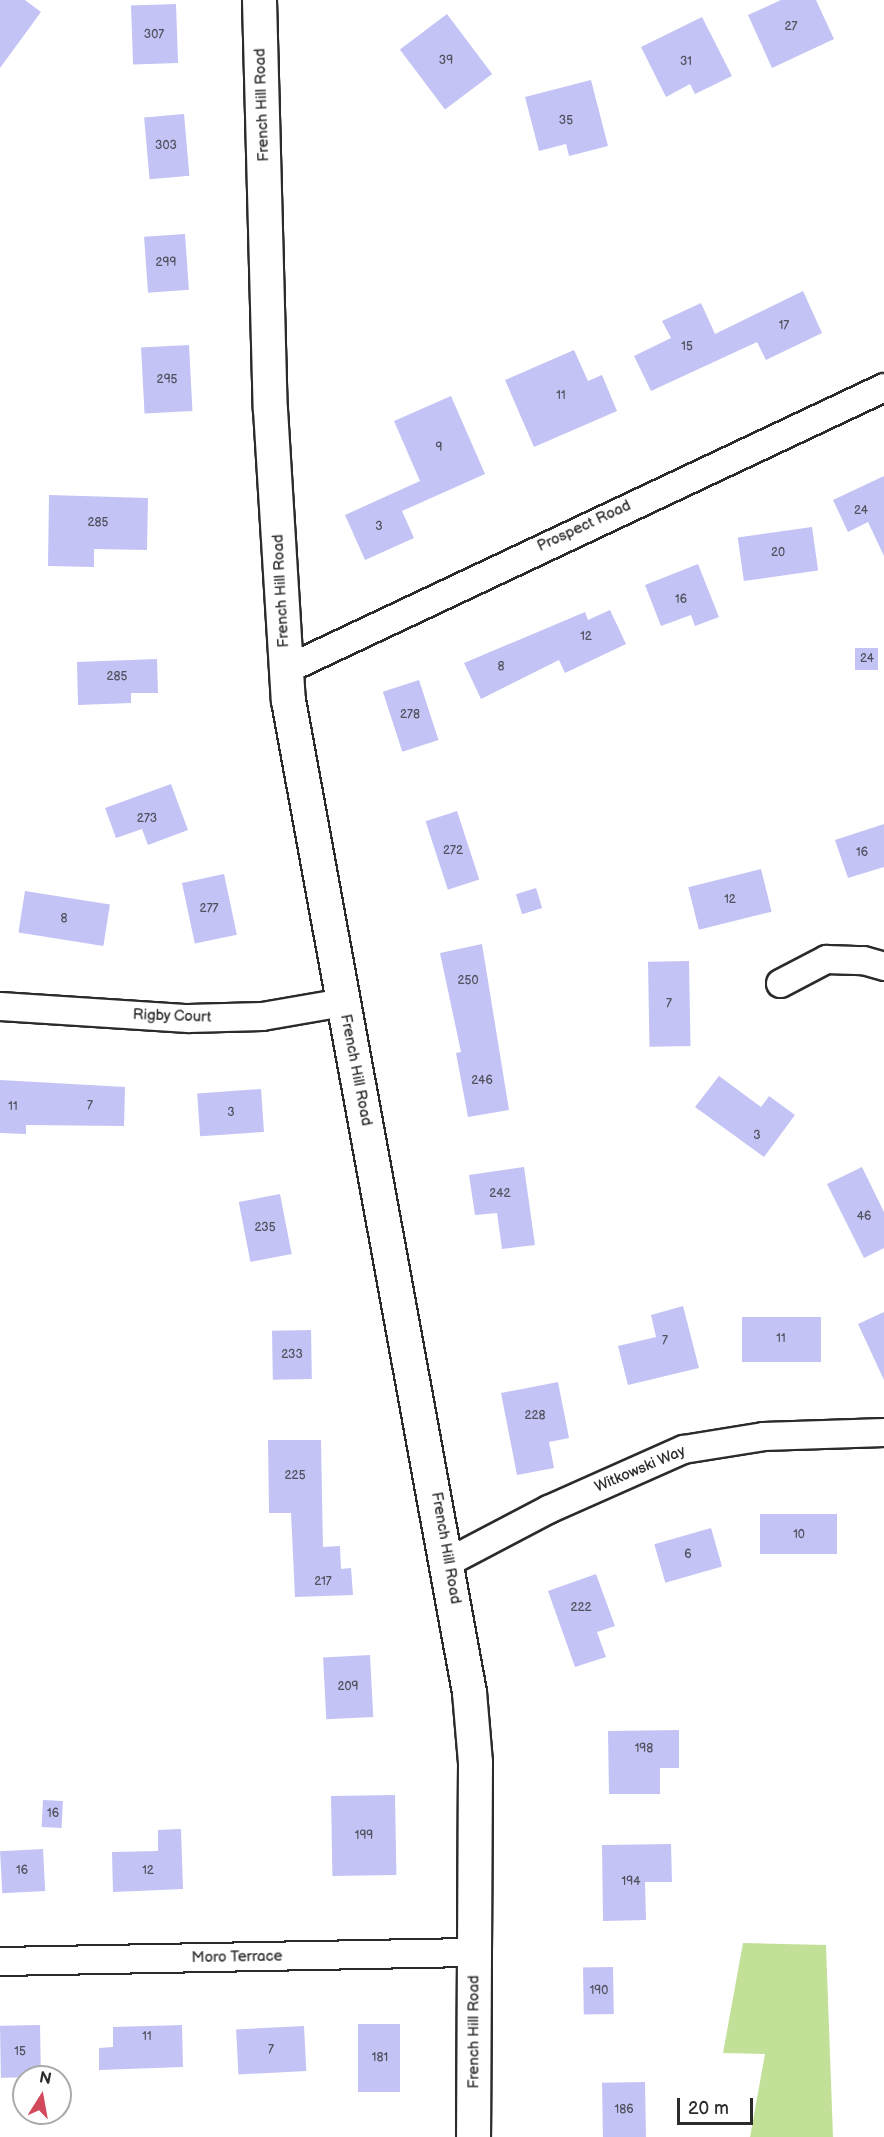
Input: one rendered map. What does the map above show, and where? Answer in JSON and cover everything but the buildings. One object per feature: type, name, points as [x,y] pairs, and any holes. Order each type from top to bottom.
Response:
[{"type":"main road","name":"French Hill Road","points":[[259,0],[270,409],[286,669],[306,805],[448,1561],[475,1762],[473,2137]]},
{"type":"street","name":"Prospect Road","points":[[286,669],[884,387]]},
{"type":"street","points":[[780,983],[826,959],[863,960],[884,966]]},
{"type":"street","name":"Rigby Court","points":[[0,1006],[188,1018],[262,1016],[343,1002]]},
{"type":"street","name":"Witkowski Way","points":[[448,1561],[548,1509],[683,1449],[763,1436],[884,1432]]},
{"type":"street","name":"Moro Terrace","points":[[0,1961],[474,1952]]},
{"type":"green space","points":[[743,1943],[826,1945],[833,2137],[750,2137],[765,2054],[723,2053]]}]
